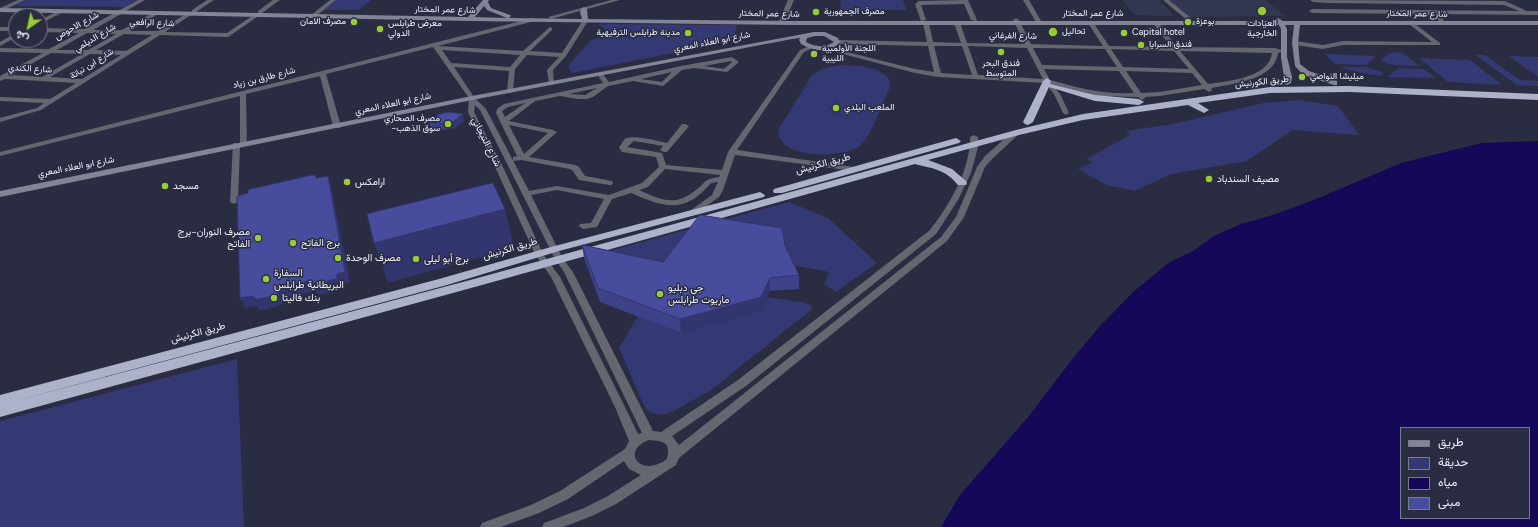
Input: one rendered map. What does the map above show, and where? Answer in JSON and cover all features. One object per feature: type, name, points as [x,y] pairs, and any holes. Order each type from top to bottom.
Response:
[{"type":"highway","name":"طريق الكورنيش","points":[[1028,122],[1066,113],[1208,89],[1287,83],[1538,92]]},
{"type":"highway","points":[[1028,122],[1050,84],[1095,98],[1142,100]]},
{"type":"highway","name":"طريق الكورنيش","points":[[1016,132],[1083,117],[1188,101],[1290,88],[1538,97]]},
{"type":"highway","points":[[1404,91],[1412,99]]},
{"type":"highway","points":[[1188,101],[1204,110]]},
{"type":"highway","name":"طريق الكرنيش","points":[[0,411],[542,258],[914,162],[1028,122]]},
{"type":"highway","name":"طريق الكرنيش","points":[[557,254],[691,213],[854,169],[1016,132]]},
{"type":"highway","points":[[914,162],[944,168],[955,175],[962,184]]},
{"type":"highway","name":"طريق الكرنيش","points":[[0,400],[436,284],[542,258]]},
{"type":"main road","points":[[471,18],[486,1],[489,9],[512,17]]},
{"type":"main road","points":[[584,8],[583,12],[585,19]]},
{"type":"main road","name":"شارع عمر المختار","points":[[1,9],[192,13]]},
{"type":"main road","name":"شارع عمر المختار","points":[[1,9],[533,20],[585,19],[791,22]]},
{"type":"main road","name":"شارع عمر المختار","points":[[471,18],[551,17],[585,19],[957,23],[1538,20]]},
{"type":"main road","name":"شارع عمر المختار","points":[[924,22],[974,20],[1016,22],[1038,20],[1228,21]]},
{"type":"main road","name":"شارع عمر المختار","points":[[1280,21],[1297,23],[1357,21],[1411,23],[1538,23]]},
{"type":"main road","points":[[1280,21],[1285,36],[1284,51],[1288,78],[1287,83]]},
{"type":"main road","points":[[791,22],[792,37],[811,47],[823,48],[831,46],[837,40],[830,22]]},
{"type":"main road","points":[[1297,23],[1295,43],[1298,65],[1300,69],[1316,78],[1334,84]]},
{"type":"main road","name":"شارع ابو العلاء المعري","points":[[0,194],[472,98],[792,37],[825,34],[837,40]]},
{"type":"main road","points":[[803,43],[803,38],[809,35]]},
{"type":"street","points":[[1,9],[22,0]]},
{"type":"street","name":"شارع الاحوص","points":[[2,78],[142,0]]},
{"type":"street","name":"شارع ابن نباتة","points":[[0,120],[39,109],[211,0]]},
{"type":"street","name":"شارع الرافعي","points":[[48,30],[228,35],[277,0]]},
{"type":"street","points":[[315,15],[333,0]]},
{"type":"street","points":[[551,17],[617,0]]},
{"type":"street","points":[[782,21],[791,0]]},
{"type":"street","points":[[1026,0],[1038,20]]},
{"type":"street","points":[[1166,0],[1190,20]]},
{"type":"street","points":[[1313,0],[1329,2],[1505,3],[1526,13]]},
{"type":"street","points":[[938,75],[932,44],[918,4],[966,1],[974,20]]},
{"type":"street","points":[[1329,2],[1357,21]]},
{"type":"street","points":[[1410,2],[1441,20]]},
{"type":"street","points":[[48,18],[62,11]]},
{"type":"street","points":[[1312,11],[1538,13]]},
{"type":"street","name":"شارع الديلمي","points":[[43,79],[156,13]]},
{"type":"street","points":[[552,83],[550,70],[564,55],[585,19]]},
{"type":"street","name":"شارع طارق بن زياد","points":[[0,154],[322,73],[436,46],[533,20]]},
{"type":"street","points":[[1016,22],[1066,113]]},
{"type":"street","points":[[1156,22],[1173,48],[1208,89],[1236,83],[1259,74],[1269,67],[1274,59],[1275,50]]},
{"type":"street","points":[[957,23],[976,78]]},
{"type":"street","points":[[1091,23],[1142,100]]},
{"type":"street","points":[[1295,43],[1323,46],[1342,43],[1438,44],[1411,23]]},
{"type":"street","points":[[510,91],[512,69],[525,53],[550,29]]},
{"type":"street","name":"شارع الفرغاني","points":[[837,40],[932,44],[1284,51]]},
{"type":"street","points":[[436,46],[564,55]]},
{"type":"street","points":[[436,46],[472,98]]},
{"type":"street","points":[[691,213],[715,197],[719,190],[732,152],[802,51],[811,47]]},
{"type":"street","points":[[823,48],[915,71],[938,75],[1050,84]]},
{"type":"street","points":[[0,50],[127,53]]},
{"type":"street","points":[[705,54],[714,62]]},
{"type":"street","points":[[522,158],[499,113],[502,108],[510,104],[681,68],[732,59],[736,62],[725,71],[694,66]]},
{"type":"street","points":[[449,65],[512,69]]},
{"type":"street","points":[[1040,67],[1194,71]]},
{"type":"street","points":[[629,79],[663,84],[681,68]]},
{"type":"street","points":[[322,73],[337,126]]},
{"type":"street","points":[[600,74],[607,83]]},
{"type":"street","name":"شارع الكندي","points":[[2,78],[82,81]]},
{"type":"street","points":[[557,94],[587,98],[607,83]]},
{"type":"street","points":[[234,202],[240,145],[242,93]]},
{"type":"street","name":"شارع التيجاني","points":[[472,98],[483,109],[510,164],[568,272],[649,435]]},
{"type":"street","name":"شارع التيجاني","points":[[472,98],[471,112],[542,258],[555,278],[620,407],[635,441]]},
{"type":"street","points":[[0,99],[53,101]]},
{"type":"street","points":[[503,122],[534,99]]},
{"type":"street","points":[[500,169],[528,156],[553,132],[503,122]]},
{"type":"street","points":[[658,155],[685,126]]},
{"type":"street","points":[[548,527],[588,512],[612,500],[656,471],[668,465],[675,454],[906,271],[944,239],[960,217],[982,167],[988,158],[1016,132]]},
{"type":"street","points":[[483,136],[495,133]]},
{"type":"street","points":[[658,155],[625,150],[623,147],[628,141],[633,139],[668,145]]},
{"type":"street","points":[[664,436],[742,384],[933,232],[943,220],[962,184],[973,155],[974,141]]},
{"type":"street","points":[[732,152],[854,169]]},
{"type":"street","points":[[658,155],[663,167]]},
{"type":"street","points":[[522,158],[572,167],[576,169],[582,178],[609,183]]},
{"type":"street","points":[[663,167],[724,176]]},
{"type":"street","points":[[526,194],[557,188],[609,197],[645,185],[663,167]]},
{"type":"street","points":[[632,190],[667,204],[676,205],[693,197],[709,181],[724,176]]},
{"type":"street","points":[[955,196],[969,198]]},
{"type":"street","points":[[583,226],[594,225],[609,197]]},
{"type":"street","points":[[893,264],[906,271]]},
{"type":"street","points":[[486,527],[535,509],[564,495],[628,452],[635,441],[649,435],[664,436],[671,441],[674,445],[675,454]]},
{"type":"street","points":[[628,452],[628,459],[638,470],[647,472],[656,471]]},
{"type":"shaded area","points":[[1122,0],[1159,0],[1174,16],[1135,15]]},
{"type":"shaded area","points":[[1169,0],[1265,0],[1285,16],[1187,17]]},
{"type":"green space","points":[[26,0],[136,0],[125,7],[14,6]]},
{"type":"green space","points":[[336,0],[371,0],[359,10],[324,10]]},
{"type":"green space","points":[[840,0],[903,0],[906,10],[841,10]]},
{"type":"green space","points":[[598,24],[737,25],[733,41],[572,73],[568,66],[591,40],[612,35]]},
{"type":"green space","points":[[1392,52],[1403,53],[1419,66],[1392,65],[1380,60]]},
{"type":"green space","points":[[1325,54],[1376,56],[1366,65],[1335,64]]},
{"type":"green space","points":[[1475,55],[1485,55],[1520,80],[1538,81],[1538,86],[1517,85]]},
{"type":"green space","points":[[1509,56],[1538,57],[1538,77]]},
{"type":"green space","points":[[1419,58],[1470,60],[1502,85],[1448,82]]},
{"type":"green space","name":"الملعب البلدي","points":[[841,65],[872,68],[886,75],[889,80],[890,87],[873,127],[865,141],[853,150],[841,153],[813,154],[800,152],[789,147],[781,140],[778,130],[812,75],[824,68]]},
{"type":"green space","points":[[1339,67],[1367,67],[1384,73],[1380,76]]},
{"type":"green space","points":[[1399,68],[1423,69],[1436,78],[1387,77]]},
{"type":"green space","points":[[1299,100],[1338,106],[1359,135],[1292,130],[1247,161],[1171,174],[1135,191],[1106,185],[1078,169],[1093,162],[1086,159],[1130,135],[1126,131],[1173,124],[1263,103]]},
{"type":"green space","points":[[789,202],[828,218],[877,263],[836,292],[824,284],[829,272],[787,264],[665,275],[584,258]]},
{"type":"green space","points":[[768,297],[806,303],[812,306],[811,310],[710,391],[670,413],[659,415],[650,412],[644,406],[619,348],[638,316],[681,333],[761,311]]},
{"type":"green space","points":[[237,359],[244,527],[0,527],[0,421]]},
{"type":"water","points":[[1538,141],[1538,527],[941,527],[960,495],[1029,416],[1070,362],[1100,326],[1134,291],[1170,262],[1193,251],[1214,236],[1241,224],[1276,214],[1321,197],[1401,163],[1482,143]]},
{"type":"building","points":[[449,112],[463,114],[453,122],[444,124],[429,122],[439,114]]},
{"type":"building","name":"برج الفاتح","points":[[315,175],[316,178],[328,176],[345,272],[337,274],[337,278],[335,279],[315,285],[314,283],[312,284],[312,280],[279,289],[279,293],[276,295],[256,300],[256,298],[253,299],[253,296],[240,298],[237,196],[248,193],[248,190],[251,189]]},
{"type":"building","points":[[493,183],[505,209],[374,243],[367,214]]},
{"type":"building","points":[[700,215],[782,228],[785,246],[799,275],[770,278],[761,297],[680,319],[598,288],[582,245],[663,262]]},
{"type":"place","name":"العيادات الخارجية","points":[[1262,11]]},
{"type":"place","name":"مصرف الجمهورية","points":[[816,12]]},
{"type":"place","name":"مصرف الامان","points":[[354,22]]},
{"type":"place","name":"بوعزة","points":[[1188,22]]},
{"type":"place","name":"معرض طرابلس الدولي","points":[[380,29]]},
{"type":"place","name":"تحاليل","points":[[1053,32]]},
{"type":"place","name":"مدينة طرابلس الترفيهية","points":[[688,33]]},
{"type":"place","name":"Capital hotel","points":[[1124,33]]},
{"type":"place","name":"فندق السرايا","points":[[1141,45]]},
{"type":"place","name":"فندق البحر المتوسط","points":[[1001,52]]},
{"type":"place","name":"اللجنة الأولمبية الليبية","points":[[814,54]]},
{"type":"place","name":"ميليشا النواصي","points":[[1302,77]]},
{"type":"place","name":"الملعب البلدي","points":[[836,108]]},
{"type":"place","name":"مصرف الصحاري -سوق الذهب","points":[[448,124]]},
{"type":"place","name":"مصيف السندباد","points":[[1209,179]]},
{"type":"place","name":"ارامكس","points":[[347,182]]},
{"type":"place","name":"مسجد","points":[[165,186]]},
{"type":"place","name":"مصرف النوران-برج الفاتح","points":[[258,238]]},
{"type":"place","name":"برج الفاتح","points":[[293,243]]},
{"type":"place","name":"مصرف الوحدة","points":[[338,258]]},
{"type":"place","name":"برج أبو ليلى","points":[[416,259]]},
{"type":"place","name":"السفارة البريطانية طرابلس","points":[[266,279]]},
{"type":"place","name":"جي دبليو ماريوت طرابلس","points":[[660,294]]},
{"type":"place","name":"بنك فاليتا","points":[[274,298]]}]
